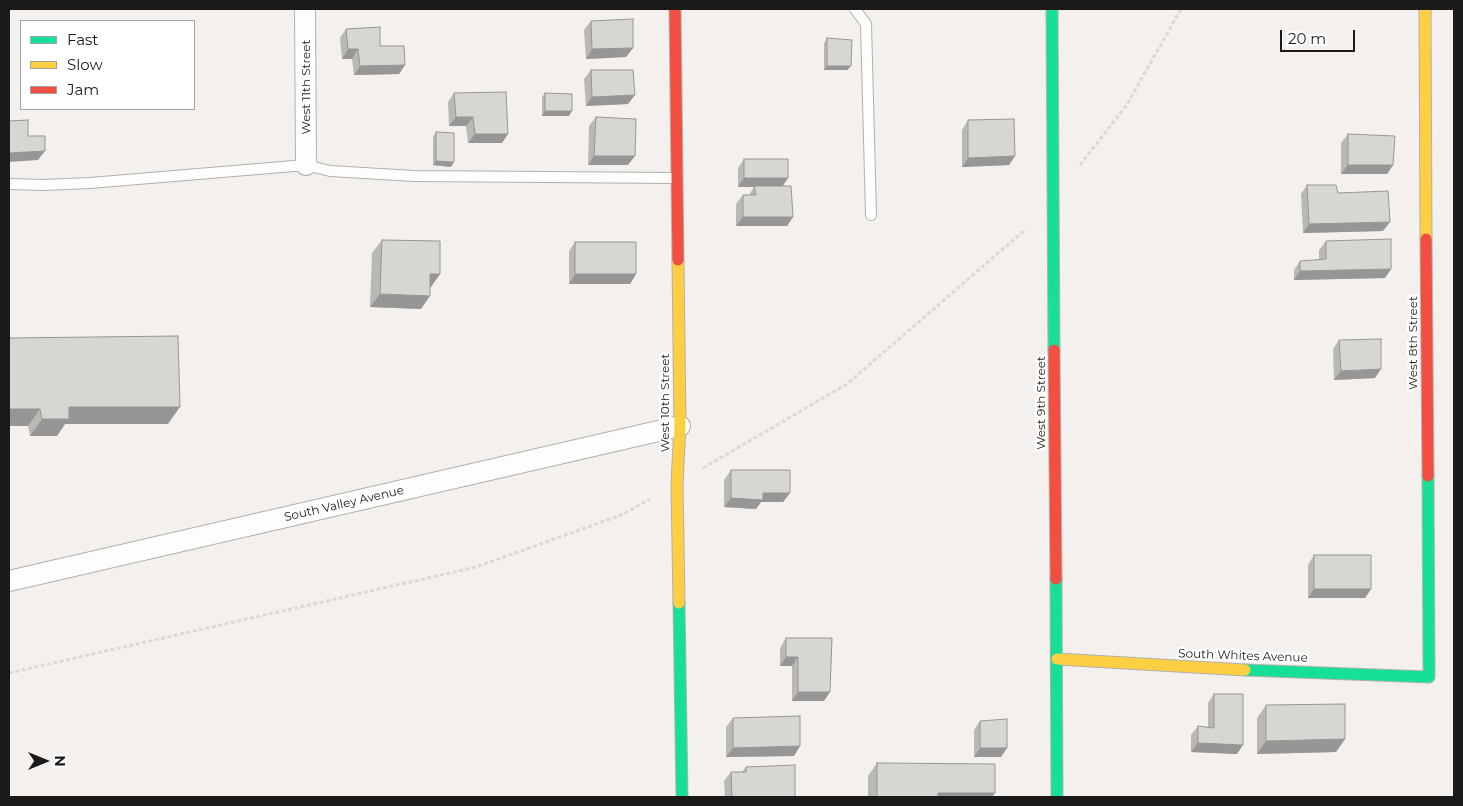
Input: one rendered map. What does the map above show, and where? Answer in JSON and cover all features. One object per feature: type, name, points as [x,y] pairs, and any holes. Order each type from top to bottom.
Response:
[{"type":"street","name":"West 11th Street","points":[[305,9],[306,165]]},
{"type":"street","name":"West 10th Street","points":[[675,9],[680,426],[677,483],[682,797]]},
{"type":"street","name":"West 9th Street","points":[[1052,9],[1058,797]]},
{"type":"street","name":"West 8th Street","points":[[1425,9],[1429,676]]},
{"type":"street","name":"South Valley Avenue","points":[[9,581],[680,426]]},
{"type":"street","name":"South Whites Avenue","points":[[1056,659],[1205,668],[1429,676]]},
{"type":"lane","points":[[855,9],[866,24],[871,215]]},
{"type":"lane","points":[[9,184],[90,183],[306,165],[330,171],[414,176],[676,178]]},
{"type":"building","points":[[633,19],[633,48],[592,49],[591,21]]},
{"type":"building","points":[[380,27],[380,46],[404,46],[405,65],[360,66],[358,49],[348,49],[346,29]]},
{"type":"building","points":[[827,38],[852,40],[851,66],[827,66]]},
{"type":"building","points":[[591,70],[633,70],[635,95],[592,97]]},
{"type":"building","points":[[506,92],[508,134],[475,134],[473,117],[456,117],[454,93]]},
{"type":"building","points":[[545,93],[572,94],[572,111],[545,111]]},
{"type":"building","points":[[596,117],[636,119],[635,156],[594,156]]},
{"type":"building","points":[[1014,119],[1015,156],[968,158],[968,120]]},
{"type":"building","points":[[28,120],[28,136],[45,136],[45,151],[9,153],[9,121]]},
{"type":"building","points":[[436,132],[454,133],[454,162],[436,161]]},
{"type":"building","points":[[1348,134],[1395,136],[1393,165],[1348,165]]},
{"type":"building","points":[[744,159],[788,159],[788,178],[744,178]]},
{"type":"building","points":[[1307,185],[1336,185],[1338,193],[1388,191],[1390,222],[1309,224]]},
{"type":"building","points":[[754,186],[791,186],[793,217],[743,217],[743,195],[756,195]]},
{"type":"building","points":[[1391,239],[1391,269],[1300,271],[1300,261],[1326,259],[1326,241]]},
{"type":"building","points":[[382,240],[440,241],[440,274],[430,274],[430,296],[380,294]]},
{"type":"building","points":[[575,242],[636,242],[636,274],[575,274]]},
{"type":"building","points":[[178,336],[180,407],[69,407],[69,419],[42,419],[40,409],[9,409],[9,338]]},
{"type":"building","points":[[1381,339],[1381,369],[1341,371],[1339,340]]},
{"type":"building","points":[[731,470],[790,470],[790,493],[763,493],[763,500],[731,498]]},
{"type":"building","points":[[1314,555],[1371,555],[1371,589],[1314,589]]},
{"type":"building","points":[[786,638],[832,638],[830,692],[798,692],[798,657],[786,657]]},
{"type":"building","points":[[1214,694],[1243,694],[1243,745],[1198,743],[1198,726],[1214,728]]},
{"type":"building","points":[[1345,704],[1345,739],[1266,741],[1266,705]]},
{"type":"building","points":[[800,716],[800,746],[733,748],[733,718]]},
{"type":"building","points":[[1007,719],[1007,748],[980,748],[980,721]]},
{"type":"building","points":[[877,763],[995,764],[995,793],[938,793],[938,797],[877,797]]},
{"type":"building","points":[[795,765],[795,797],[732,797],[731,772],[746,772],[746,767]]},
{"type":"traffic: fast","points":[[1052,9],[1054,350]]},
{"type":"traffic: fast","points":[[1245,670],[1429,677],[1428,476]]},
{"type":"traffic: fast","points":[[1056,579],[1057,797]]},
{"type":"traffic: fast","points":[[679,603],[682,797]]},
{"type":"traffic: slow","points":[[1425,9],[1426,239]]},
{"type":"traffic: slow","points":[[678,260],[680,426],[677,483],[679,603]]},
{"type":"traffic: slow","points":[[1057,659],[1245,670]]},
{"type":"traffic: jam","points":[[675,9],[678,260]]},
{"type":"traffic: jam","points":[[1426,239],[1428,476]]},
{"type":"traffic: jam","points":[[1054,350],[1056,579]]}]
